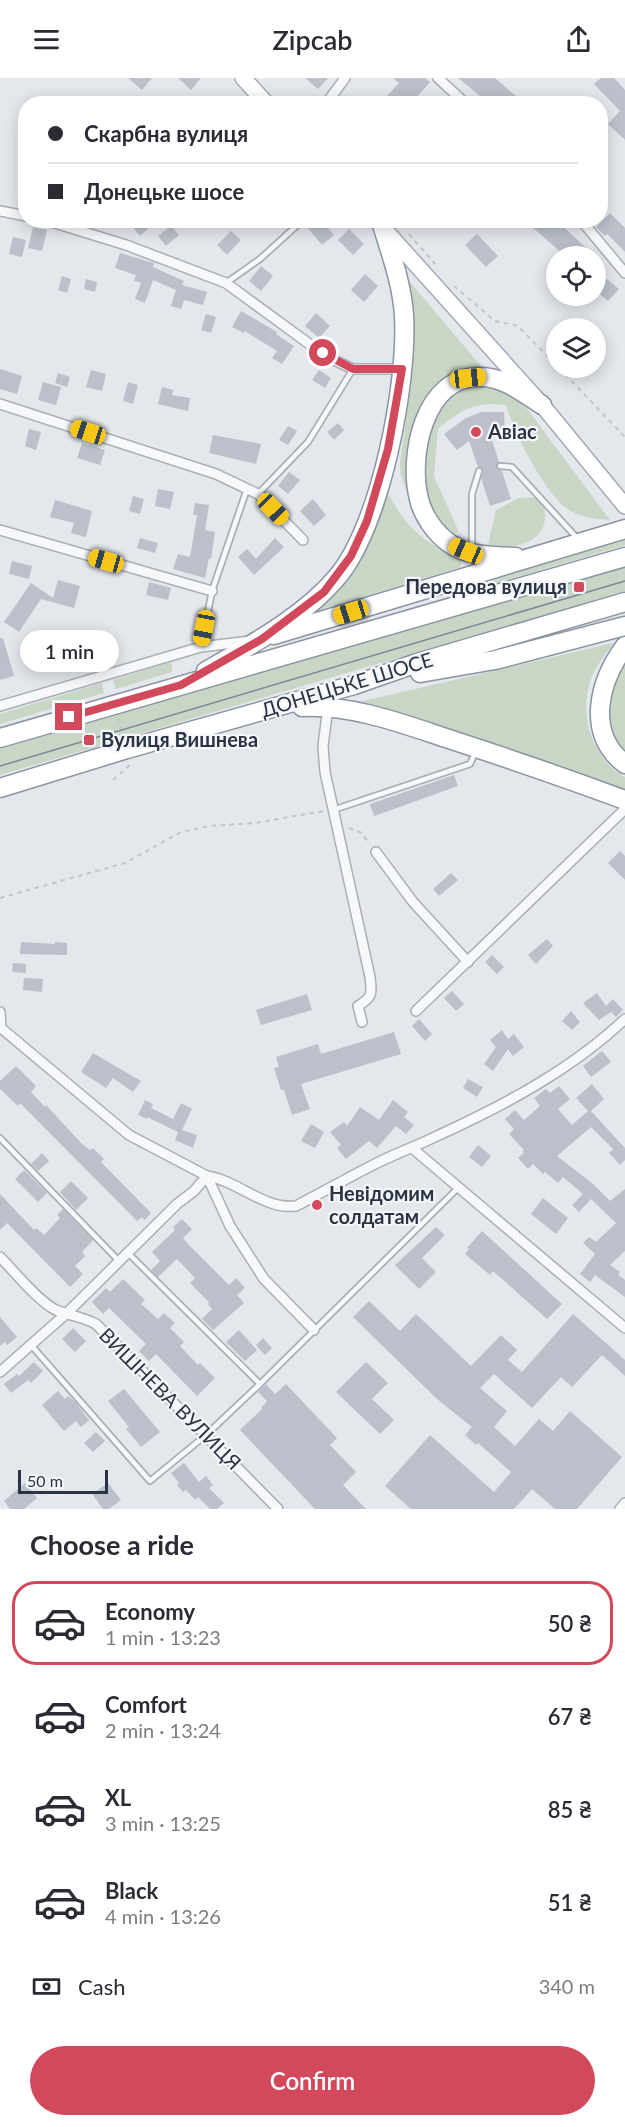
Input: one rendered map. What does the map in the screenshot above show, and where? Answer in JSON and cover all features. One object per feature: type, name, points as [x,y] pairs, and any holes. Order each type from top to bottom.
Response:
[{"type":"highway","points":[[181,685],[262,639],[324,592],[339,574],[355,548],[372,509],[388,449],[402,369],[404,334],[402,300],[395,266],[381,228]]},
{"type":"highway","points":[[527,558],[472,553],[450,544],[429,522],[419,501],[415,469],[420,436],[426,417],[436,399],[451,385],[480,376],[495,379],[508,384],[542,405]]},
{"type":"highway","points":[[262,639],[625,529]]},
{"type":"highway","points":[[0,738],[625,557]]},
{"type":"highway","name":"ДОНЕЦЬКЕ ШОСЕ","points":[[0,788],[127,749],[354,685],[417,663],[625,602]]},
{"type":"highway","points":[[306,625],[405,621]]},
{"type":"highway","points":[[354,685],[495,660],[625,626]]},
{"type":"highway","points":[[625,646],[609,672],[600,698],[599,712],[602,729],[611,751],[625,764]]},
{"type":"highway","points":[[273,708],[328,706],[374,714],[477,748],[625,807]]},
{"type":"main road","points":[[243,78],[260,96]]},
{"type":"main road","points":[[383,228],[542,405],[625,506]]},
{"type":"street","points":[[332,96],[345,78]]},
{"type":"street","points":[[438,78],[457,96]]},
{"type":"street","points":[[0,211],[18,214]]},
{"type":"street","points":[[71,228],[126,245],[226,283],[312,346],[353,369],[402,369]]},
{"type":"street","points":[[588,228],[625,273]]},
{"type":"street","points":[[0,404],[216,474],[248,488],[258,494],[303,540]]},
{"type":"street","points":[[0,530],[212,591]]},
{"type":"street","points":[[0,706],[201,647],[262,639]]},
{"type":"street","points":[[328,706],[324,763],[372,992],[367,1001],[358,1006],[362,1022]]},
{"type":"street","points":[[417,1011],[625,807]]},
{"type":"street","points":[[376,852],[413,902],[468,962]]},
{"type":"street","points":[[0,1012],[1,1027],[129,1135],[207,1176],[236,1184],[283,1208],[296,1206],[377,1163],[510,1099],[573,1062],[603,1040],[625,1019]]},
{"type":"street","points":[[412,1148],[625,1328]]},
{"type":"street","points":[[0,1372],[67,1313],[207,1176]]},
{"type":"street","points":[[207,1176],[230,1226],[264,1279],[314,1330]]},
{"type":"street","name":"ВИШНЕВА ВУЛИЦЯ","points":[[0,1257],[43,1301],[55,1309],[96,1324],[278,1509]]},
{"type":"street","points":[[616,1321],[625,1314]]},
{"type":"street","points":[[620,1509],[625,1503]]},
{"type":"lane","points":[[226,283],[260,259],[294,228]]},
{"type":"lane","points":[[258,494],[308,442],[353,369]]},
{"type":"lane","points":[[500,466],[512,467],[581,542]]},
{"type":"lane","points":[[472,553],[472,494],[479,471]]},
{"type":"lane","points":[[201,647],[212,591],[248,488]]},
{"type":"lane","points":[[333,810],[470,764],[477,748]]},
{"type":"lane","points":[[0,1138],[119,1261]]},
{"type":"lane","points":[[31,1345],[150,1480],[206,1435],[260,1384],[458,1188]]},
{"type":"lane","points":[[127,1253],[260,1384]]},
{"type":"path","points":[[404,229],[436,265]]},
{"type":"path","points":[[452,283],[495,321],[518,326],[546,354]]},
{"type":"path","points":[[569,378],[625,437]]},
{"type":"path","points":[[119,717],[124,739]]},
{"type":"path","points":[[113,780],[131,763]]},
{"type":"path","points":[[0,898],[125,863],[181,832],[209,826],[255,823],[333,810]]},
{"type":"path","points":[[337,829],[348,828],[360,831],[376,852]]},
{"type":"green space","points":[[405,276],[486,372],[456,378],[430,391],[422,403],[412,432],[408,463],[408,489],[406,490],[400,464],[411,381],[413,331]]},
{"type":"green space","points":[[481,383],[514,395],[525,406],[610,520],[570,511],[557,500],[530,460],[506,405],[495,404],[469,408],[438,429],[434,476],[459,532],[451,535],[440,526],[423,490],[425,457],[432,424],[442,404],[456,391]]},
{"type":"green space","points":[[387,495],[411,527],[428,541],[461,561],[461,567],[313,612],[340,586],[359,560],[381,514]]},
{"type":"green space","points":[[537,497],[544,507],[545,515],[543,528],[538,535],[523,544],[487,549],[496,510],[519,498]]},
{"type":"green space","points":[[625,535],[625,545],[462,593],[457,590],[457,588]]},
{"type":"green space","points":[[625,562],[625,591],[0,775],[0,749]]},
{"type":"green space","points":[[613,643],[591,679],[587,693],[587,721],[596,747],[604,759],[625,777],[625,792],[355,703]]},
{"type":"green space","points":[[625,656],[625,757],[604,718],[614,671]]},
{"type":"green space","points":[[168,663],[172,664],[172,672],[116,689],[113,680]]},
{"type":"green space","points":[[102,683],[104,693],[0,724],[0,714]]},
{"type":"building","points":[[128,78],[152,78],[142,90]]},
{"type":"building","points":[[178,78],[201,78],[191,90]]},
{"type":"building","points":[[305,78],[328,78],[318,89]]},
{"type":"building","points":[[393,78],[425,78],[430,82],[418,96],[387,96],[399,83]]},
{"type":"building","points":[[458,78],[495,78],[516,96],[480,96]]},
{"type":"building","points":[[601,78],[614,78],[625,90],[625,140],[608,124],[620,111],[594,84]]},
{"type":"building","points":[[610,213],[625,228],[625,252],[607,234],[605,236],[597,228],[608,228]]},
{"type":"building","points":[[33,228],[47,230],[42,251],[28,248]]},
{"type":"building","points":[[135,228],[148,228],[140,236]]},
{"type":"building","points":[[168,228],[173,228],[179,235],[166,246],[158,236]]},
{"type":"building","points":[[308,228],[328,228],[334,235],[322,245]]},
{"type":"building","points":[[533,228],[565,228],[584,246],[554,246]]},
{"type":"building","points":[[349,229],[364,244],[353,255],[338,240]]},
{"type":"building","points":[[231,231],[241,240],[227,255],[217,245]]},
{"type":"building","points":[[477,234],[498,256],[486,267],[465,245]]},
{"type":"building","points":[[13,237],[26,240],[22,257],[9,254]]},
{"type":"building","points":[[120,253],[154,263],[153,267],[184,281],[182,285],[207,292],[203,305],[184,300],[181,309],[171,306],[176,290],[153,280],[145,303],[135,299],[141,283],[134,281],[136,275],[115,268]]},
{"type":"building","points":[[261,266],[273,276],[261,291],[249,281]]},
{"type":"building","points":[[365,274],[378,286],[364,302],[351,290]]},
{"type":"building","points":[[62,276],[71,279],[67,293],[58,290]]},
{"type":"building","points":[[606,278],[619,289],[608,301],[606,299]]},
{"type":"building","points":[[86,279],[97,282],[95,292],[84,289]]},
{"type":"building","points":[[241,311],[277,332],[276,334],[294,346],[282,364],[272,358],[277,351],[245,331],[244,333],[232,327]]},
{"type":"building","points":[[316,313],[330,326],[319,338],[305,326]]},
{"type":"building","points":[[206,314],[216,317],[211,333],[201,330]]},
{"type":"building","points":[[0,369],[22,376],[17,394],[0,389]]},
{"type":"building","points":[[91,370],[106,374],[102,391],[86,387]]},
{"type":"building","points":[[319,370],[331,378],[325,388],[312,380]]},
{"type":"building","points":[[58,373],[70,377],[67,387],[55,383]]},
{"type":"building","points":[[43,382],[61,387],[56,405],[38,400]]},
{"type":"building","points":[[128,382],[138,385],[133,404],[123,401]]},
{"type":"building","points":[[162,387],[173,390],[172,395],[190,398],[188,411],[158,404]]},
{"type":"building","points":[[481,412],[504,412],[505,434],[490,434],[499,462],[496,467],[502,471],[511,499],[490,506],[481,478],[483,469],[478,467],[469,441],[457,450],[444,434],[466,418]]},
{"type":"building","points":[[338,423],[344,430],[334,440],[327,432]]},
{"type":"building","points":[[288,426],[297,431],[288,445],[279,440]]},
{"type":"building","points":[[29,429],[41,432],[36,450],[25,446]]},
{"type":"building","points":[[213,435],[261,444],[256,464],[209,453]]},
{"type":"building","points":[[82,443],[105,450],[100,465],[77,458]]},
{"type":"building","points":[[289,472],[300,480],[288,494],[278,486]]},
{"type":"building","points":[[158,489],[174,492],[170,509],[155,506]]},
{"type":"building","points":[[133,496],[144,499],[140,514],[129,511]]},
{"type":"building","points":[[313,499],[326,515],[314,526],[300,511]]},
{"type":"building","points":[[55,500],[92,511],[86,537],[71,533],[74,523],[50,517]]},
{"type":"building","points":[[195,503],[209,505],[205,530],[215,532],[211,559],[209,558],[205,578],[173,569],[178,554],[190,557],[197,515],[193,515]]},
{"type":"building","points":[[140,538],[158,543],[155,553],[137,548]]},
{"type":"building","points":[[275,538],[284,547],[254,575],[238,557],[247,549],[256,559]]},
{"type":"building","points":[[12,561],[32,566],[29,579],[9,574]]},
{"type":"building","points":[[58,580],[80,586],[74,608],[41,599],[19,632],[4,622],[31,583],[53,598]]},
{"type":"building","points":[[149,582],[171,588],[168,600],[146,595]]},
{"type":"building","points":[[87,632],[93,654],[45,667],[39,646]]},
{"type":"building","points":[[0,638],[3,638],[14,676],[0,680]]},
{"type":"building","points":[[454,775],[458,786],[374,816],[370,804]]},
{"type":"building","points":[[620,851],[625,856],[625,880],[608,863]]},
{"type":"building","points":[[451,873],[458,880],[439,896],[433,889]]},
{"type":"building","points":[[547,939],[553,946],[536,964],[528,955]]},
{"type":"building","points":[[21,942],[67,943],[67,955],[20,954]]},
{"type":"building","points":[[492,955],[504,967],[497,974],[485,962]]},
{"type":"building","points":[[13,963],[26,964],[26,973],[12,972]]},
{"type":"building","points":[[24,978],[43,979],[42,992],[23,990]]},
{"type":"building","points":[[452,991],[464,1004],[456,1011],[444,998]]},
{"type":"building","points":[[597,993],[606,1006],[613,999],[623,1010],[616,1017],[611,1012],[599,1020],[583,1003]]},
{"type":"building","points":[[307,994],[312,1010],[261,1025],[256,1010]]},
{"type":"building","points":[[571,1011],[580,1022],[572,1030],[562,1021]]},
{"type":"building","points":[[419,1019],[432,1034],[425,1041],[412,1026]]},
{"type":"building","points":[[502,1030],[508,1039],[514,1034],[524,1047],[513,1056],[508,1049],[493,1071],[484,1064],[496,1047],[490,1040]]},
{"type":"building","points":[[394,1032],[401,1054],[301,1084],[310,1109],[292,1115],[274,1068],[279,1067],[276,1057],[318,1044],[321,1054]]},
{"type":"building","points":[[602,1051],[611,1062],[591,1077],[583,1066]]},
{"type":"building","points":[[93,1053],[141,1081],[133,1092],[113,1078],[106,1088],[81,1072]]},
{"type":"building","points":[[16,1066],[36,1086],[31,1092],[82,1144],[90,1150],[93,1148],[104,1159],[101,1162],[151,1213],[145,1220],[142,1217],[137,1221],[20,1103],[18,1106],[0,1089],[0,1081]]},
{"type":"building","points":[[468,1079],[483,1087],[477,1097],[463,1088]]},
{"type":"building","points":[[592,1084],[604,1099],[591,1111],[625,1148],[625,1160],[620,1165],[609,1153],[613,1149],[591,1127],[557,1156],[593,1184],[610,1201],[625,1189],[625,1251],[610,1265],[620,1272],[618,1275],[625,1280],[625,1297],[595,1275],[590,1282],[580,1274],[595,1254],[583,1243],[589,1237],[596,1242],[616,1223],[591,1199],[579,1212],[572,1205],[583,1194],[563,1177],[558,1183],[545,1172],[543,1174],[533,1164],[528,1169],[518,1158],[524,1150],[509,1134],[514,1129],[505,1119],[515,1110],[524,1120],[540,1106],[534,1098],[546,1089],[550,1093],[559,1086],[570,1099],[558,1109],[572,1125],[588,1111],[576,1098]]},
{"type":"building","points":[[145,1100],[153,1104],[151,1108],[173,1119],[181,1103],[192,1109],[182,1130],[197,1135],[193,1148],[175,1140],[178,1132],[138,1115]]},
{"type":"building","points":[[393,1100],[408,1112],[404,1117],[414,1125],[406,1134],[396,1126],[377,1148],[369,1141],[346,1159],[337,1148],[341,1145],[330,1132],[344,1122],[347,1126],[360,1107],[379,1120]]},
{"type":"building","points":[[311,1124],[324,1132],[315,1148],[301,1141]]},
{"type":"building","points":[[478,1145],[491,1156],[482,1167],[469,1157]]},
{"type":"building","points":[[42,1153],[49,1161],[38,1171],[31,1164]]},
{"type":"building","points":[[24,1170],[47,1193],[38,1202],[15,1179]]},
{"type":"building","points":[[71,1181],[88,1198],[76,1210],[60,1192]]},
{"type":"building","points":[[0,1194],[34,1230],[36,1228],[44,1235],[60,1218],[57,1215],[63,1209],[93,1240],[82,1252],[85,1256],[75,1266],[83,1274],[70,1287],[7,1223],[0,1230]]},
{"type":"building","points":[[543,1198],[568,1218],[556,1234],[531,1214]]},
{"type":"building","points":[[182,1219],[192,1229],[183,1238],[189,1245],[229,1285],[236,1278],[245,1288],[237,1295],[244,1303],[213,1330],[202,1319],[212,1309],[209,1302],[190,1283],[195,1278],[177,1259],[158,1277],[151,1270],[160,1261],[152,1252],[175,1230],[173,1227]]},
{"type":"building","points":[[436,1227],[445,1235],[422,1258],[436,1272],[419,1289],[395,1265]]},
{"type":"building","points":[[482,1231],[562,1304],[547,1319],[493,1271],[490,1275],[465,1254],[469,1249],[467,1248]]},
{"type":"building","points":[[123,1279],[145,1300],[141,1304],[158,1319],[164,1313],[175,1323],[170,1328],[184,1342],[180,1346],[198,1365],[200,1363],[215,1378],[197,1396],[156,1354],[149,1361],[139,1351],[146,1344],[109,1308],[103,1314],[92,1302],[106,1288],[110,1292]]},
{"type":"building","points":[[369,1301],[400,1331],[416,1314],[471,1366],[501,1335],[517,1350],[508,1360],[522,1372],[573,1314],[625,1360],[625,1376],[602,1355],[572,1387],[561,1377],[532,1408],[494,1374],[480,1388],[507,1411],[494,1427],[515,1446],[539,1419],[553,1431],[570,1411],[622,1457],[577,1509],[555,1509],[532,1489],[514,1509],[411,1509],[385,1486],[430,1435],[494,1492],[511,1472],[478,1443],[476,1445],[465,1435],[472,1427],[437,1399],[353,1317]]},
{"type":"building","points":[[0,1317],[17,1337],[7,1345],[5,1342],[0,1346]]},
{"type":"building","points":[[73,1328],[86,1341],[75,1352],[62,1339]]},
{"type":"building","points":[[239,1330],[257,1350],[245,1361],[226,1342]]},
{"type":"building","points":[[263,1338],[272,1348],[265,1355],[256,1345]]},
{"type":"building","points":[[34,1362],[43,1371],[31,1383],[28,1380],[11,1393],[4,1384],[17,1374],[19,1376]]},
{"type":"building","points":[[366,1362],[388,1383],[372,1399],[394,1420],[380,1434],[336,1392]]},
{"type":"building","points":[[266,1384],[275,1394],[286,1384],[337,1438],[330,1445],[356,1472],[343,1485],[366,1509],[315,1509],[240,1430],[267,1401],[258,1392]]},
{"type":"building","points":[[124,1389],[160,1432],[141,1447],[126,1429],[129,1427],[108,1401]]},
{"type":"building","points":[[58,1391],[65,1399],[68,1396],[76,1403],[89,1420],[81,1427],[76,1421],[64,1431],[42,1405]]},
{"type":"building","points":[[96,1432],[105,1441],[93,1452],[84,1443]]},
{"type":"building","points":[[184,1463],[199,1482],[206,1476],[213,1485],[209,1488],[224,1503],[217,1509],[210,1509],[198,1497],[195,1500],[186,1490],[183,1492],[177,1485],[179,1483],[171,1473]]},
{"type":"building","points":[[25,1483],[37,1498],[24,1509],[10,1509],[4,1501]]},
{"type":"building","points":[[108,1483],[121,1500],[109,1509],[103,1509],[92,1494]]},
{"type":"tram line","points":[[0,766],[625,581]]},
{"type":"place","name":"Авіас","points":[[476,432]]},
{"type":"place","name":"Передова вулиця","points":[[579,587]]},
{"type":"place","name":"Вулиця Вишнева","points":[[89,740]]},
{"type":"place","name":"Невідомим солдатам","points":[[317,1205]]},
{"type":"route","points":[[69,717],[181,685],[262,639],[324,592],[339,574],[363,533],[372,509],[394,421],[402,369],[353,369],[323,353]]}]
